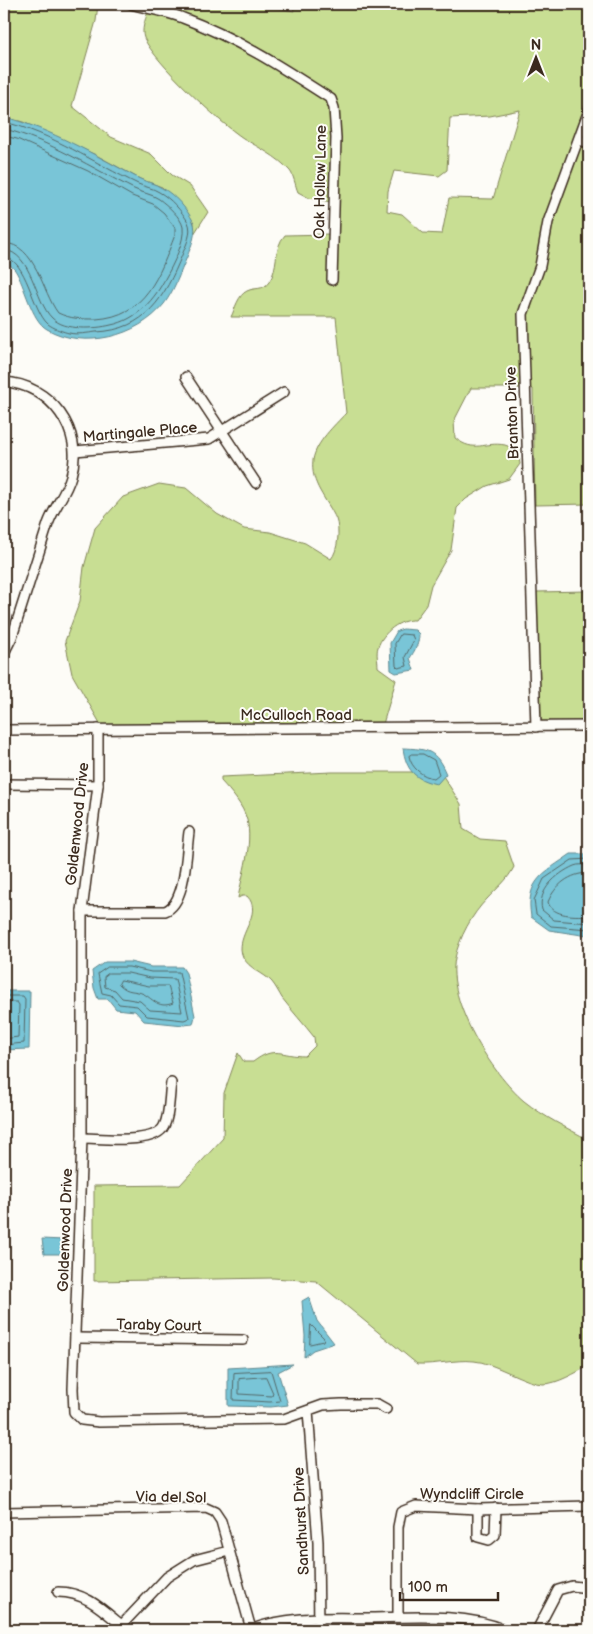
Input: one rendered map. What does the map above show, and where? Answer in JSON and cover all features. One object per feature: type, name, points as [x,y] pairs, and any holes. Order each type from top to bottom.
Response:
[{"type":"street","name":"Oak Hollow Lane","points":[[131,4],[182,17],[223,34],[266,56],[331,99],[334,108],[336,138],[332,280]]},
{"type":"street","name":"Branton Drive","points":[[536,727],[523,314],[540,266],[548,222],[589,110]]},
{"type":"street","points":[[579,140],[589,143]]},
{"type":"street","points":[[186,377],[256,483]]},
{"type":"street","points":[[4,382],[25,386],[49,400],[66,420],[75,451],[68,487],[51,517],[12,637],[4,653]]},
{"type":"street","name":"Martingale Place","points":[[75,451],[197,442],[209,439],[223,432],[284,392]]},
{"type":"street","name":"McCulloch Road","points":[[4,730],[589,726]]},
{"type":"street","name":"Goldenwood Drive","points":[[98,729],[98,784],[82,911],[82,1138],[74,1412],[82,1420],[99,1422],[284,1419],[323,1405],[341,1404],[377,1404],[386,1409]]},
{"type":"street","points":[[4,784],[98,784]]},
{"type":"street","points":[[82,911],[164,911],[172,909],[180,897],[189,832]]},
{"type":"street","points":[[82,1138],[148,1138],[159,1133],[165,1125],[171,1083]]},
{"type":"street","name":"Taraby Court","points":[[76,1338],[243,1340]]},
{"type":"street","name":"Sandhurst Drive","points":[[308,1411],[318,1542],[319,1630]]},
{"type":"street","name":"Wyndcliff Circle","points":[[398,1618],[398,1527],[401,1512],[416,1506],[478,1509],[589,1506]]},
{"type":"street","name":"Via del Sol","points":[[4,1512],[206,1508],[215,1512],[221,1521],[251,1630]]},
{"type":"street","points":[[478,1509],[478,1537],[489,1540],[495,1535],[496,1508]]},
{"type":"street","points":[[58,1592],[72,1592],[96,1603],[119,1627],[167,1577],[194,1560],[229,1551]]},
{"type":"street","points":[[537,1630],[558,1590],[572,1586],[589,1588]]},
{"type":"street","points":[[251,1630],[285,1621],[318,1618],[432,1617],[470,1620],[506,1630]]},
{"type":"green space","points":[[4,4],[98,4],[96,21],[72,106],[111,137],[151,154],[172,175],[190,186],[208,212],[194,234],[194,222],[162,187],[140,179],[96,155],[23,122],[4,117]]},
{"type":"green space","points":[[152,4],[254,4],[294,11],[293,4],[589,4],[589,100],[520,313],[522,388],[471,388],[454,421],[455,438],[462,443],[474,446],[498,444],[507,446],[518,453],[520,464],[509,479],[487,486],[466,499],[457,508],[451,550],[431,585],[426,605],[415,620],[398,624],[380,641],[377,652],[378,667],[396,680],[383,724],[101,725],[72,674],[65,641],[80,601],[84,567],[95,528],[123,497],[159,484],[186,488],[217,514],[244,529],[270,532],[305,543],[331,559],[337,546],[338,529],[336,519],[320,491],[313,469],[313,460],[318,447],[346,413],[336,317],[231,317],[239,299],[244,293],[264,287],[269,282],[274,271],[281,240],[285,235],[330,234],[328,283],[335,283],[340,139],[338,107],[316,85],[268,53],[225,31],[183,13]],"holes":[[[520,110],[493,199],[449,198],[442,234],[423,233],[402,214],[387,211],[388,191],[394,171],[439,176],[447,170],[450,118],[490,116]]]},
{"type":"green space","points":[[148,12],[196,28],[242,49],[328,101],[334,125],[331,202],[309,198],[298,192],[291,173],[285,166],[232,130],[204,106],[174,76],[150,49],[144,38],[143,28]]},
{"type":"green space","points":[[581,144],[589,147],[589,504],[535,505],[533,389],[529,388],[527,315],[531,310],[530,304],[551,227]]},
{"type":"green space","points":[[588,591],[589,722],[539,723],[536,592]]},
{"type":"green space","points":[[332,772],[421,772],[443,776],[461,804],[463,829],[480,839],[505,841],[514,867],[505,880],[481,905],[467,927],[457,950],[454,975],[457,995],[474,1036],[498,1073],[511,1089],[532,1107],[589,1140],[589,1366],[561,1380],[543,1384],[536,1383],[491,1365],[474,1361],[417,1364],[316,1281],[273,1278],[94,1281],[94,1186],[180,1185],[223,1138],[224,1093],[238,1053],[244,1062],[253,1062],[267,1054],[273,1053],[305,1056],[315,1046],[314,1037],[282,998],[272,982],[249,965],[243,957],[242,941],[253,910],[252,903],[247,896],[238,898],[248,849],[247,820],[243,809],[221,781],[221,777]]},
{"type":"water","points":[[4,117],[55,135],[141,179],[159,186],[176,198],[190,216],[195,230],[193,239],[174,288],[164,304],[140,325],[109,337],[77,339],[47,329],[37,318],[19,276],[4,260]]},
{"type":"water","points":[[403,629],[415,630],[419,634],[415,650],[410,658],[414,670],[396,673],[391,670],[390,643],[397,631]]},
{"type":"water","points":[[403,748],[425,750],[435,755],[446,774],[437,784],[417,777],[406,762]]},
{"type":"water","points":[[571,854],[589,854],[589,934],[582,935],[549,930],[531,917],[530,904],[534,886],[545,873]]},
{"type":"water","points":[[105,962],[130,962],[151,967],[182,967],[186,973],[195,1016],[193,1024],[184,1025],[144,1021],[135,1011],[116,1009],[108,999],[98,999],[94,988],[92,971]]},
{"type":"water","points":[[4,991],[30,991],[29,1049],[4,1050]]},
{"type":"water","points":[[42,1239],[63,1240],[63,1254],[44,1254]]},
{"type":"water","points":[[309,1297],[317,1321],[334,1343],[313,1350],[304,1357],[305,1336],[302,1301]]},
{"type":"water","points":[[293,1364],[278,1372],[288,1405],[271,1407],[228,1406],[228,1368]]}]
